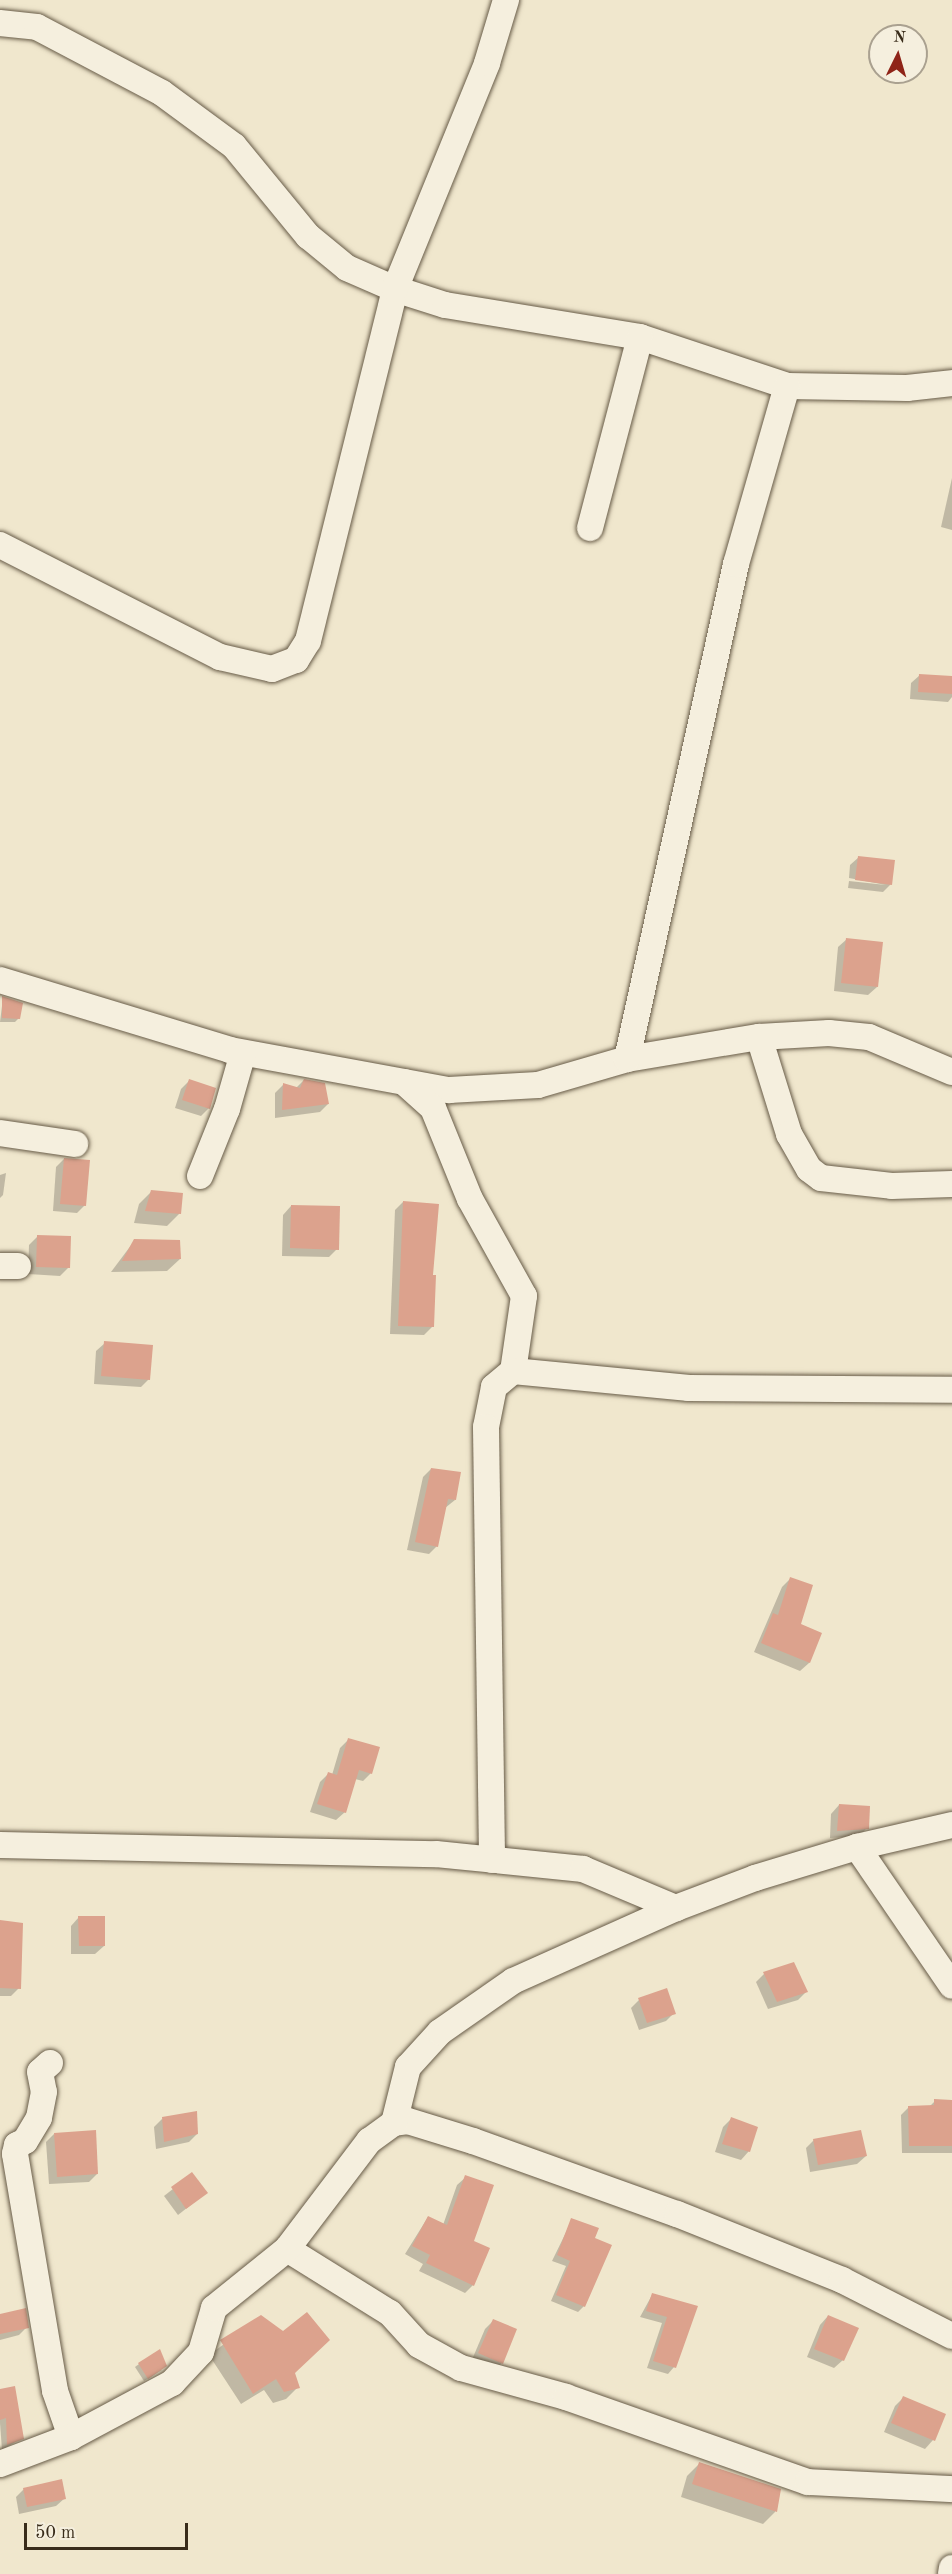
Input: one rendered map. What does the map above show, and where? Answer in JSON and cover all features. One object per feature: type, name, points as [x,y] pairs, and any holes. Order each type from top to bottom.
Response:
[{"type":"street","points":[[0,545],[220,657],[272,669],[296,660],[308,641],[395,289],[487,63],[506,0]]},
{"type":"street","points":[[0,23],[37,27],[162,93],[234,146],[316,242],[347,268],[395,289],[445,305],[640,337],[787,386],[907,388],[952,383]]},
{"type":"street","points":[[590,528],[640,337]]},
{"type":"street","points":[[627,1059],[736,564],[787,386]]},
{"type":"street","points":[[0,980],[243,1053],[449,1089],[494,1090],[538,1085],[627,1059],[759,1037],[829,1033],[869,1037],[952,1072]]},
{"type":"street","points":[[759,1037],[789,1134],[809,1169],[821,1178],[855,1184],[952,1184]]},
{"type":"street","points":[[200,1176],[227,1109],[243,1053]]},
{"type":"street","points":[[404,1082],[433,1108],[470,1199],[524,1296],[513,1371],[494,1387],[486,1427],[492,1860]]},
{"type":"street","points":[[0,1133],[75,1144]]},
{"type":"street","points":[[513,1371],[689,1388],[952,1390]]},
{"type":"street","points":[[394,2122],[408,2067],[440,2032],[513,1981],[676,1908],[857,1847],[952,1825]]},
{"type":"street","points":[[0,1845],[393,1851],[492,1860],[584,1869],[676,1908]]},
{"type":"street","points":[[857,1847],[952,1986]]},
{"type":"street","points":[[50,2063],[40,2072],[44,2091],[39,2118],[25,2141],[17,2145],[15,2154],[55,2391],[71,2437]]},
{"type":"street","points":[[0,2464],[71,2437],[172,2383],[201,2352],[214,2308],[287,2249],[369,2141],[394,2122],[408,2121],[472,2141],[677,2214],[842,2280],[952,2336]]},
{"type":"street","points":[[287,2249],[390,2313],[420,2345],[461,2368],[566,2397],[808,2482],[952,2489]]},
{"type":"street","points":[[951,2574],[952,2568]]},
{"type":"building","points":[[919,674],[952,676],[952,694],[918,692]]},
{"type":"building","points":[[858,856],[895,860],[892,885],[855,880]]},
{"type":"building","points":[[846,938],[883,942],[878,987],[841,983]]},
{"type":"building","points":[[2,996],[23,1003],[20,1019],[2,1018]]},
{"type":"building","points":[[189,1079],[216,1088],[210,1109],[182,1100]]},
{"type":"building","points":[[304,1079],[325,1083],[329,1104],[282,1110],[283,1083],[300,1088]]},
{"type":"building","points":[[64,1158],[90,1160],[86,1206],[60,1204]]},
{"type":"building","points":[[151,1190],[183,1193],[181,1214],[145,1211]]},
{"type":"building","points":[[403,1201],[439,1204],[433,1275],[436,1275],[434,1327],[398,1326]]},
{"type":"building","points":[[291,1205],[340,1206],[339,1250],[290,1248]]},
{"type":"building","points":[[37,1235],[71,1236],[70,1268],[36,1267]]},
{"type":"building","points":[[134,1239],[180,1240],[181,1259],[122,1261]]},
{"type":"building","points":[[104,1341],[153,1345],[150,1380],[101,1376]]},
{"type":"building","points":[[431,1468],[461,1472],[456,1500],[448,1499],[438,1547],[415,1542]]},
{"type":"building","points":[[790,1577],[813,1585],[801,1624],[822,1633],[810,1663],[761,1643],[773,1613],[778,1615]]},
{"type":"building","points":[[348,1738],[380,1747],[372,1774],[359,1770],[346,1813],[317,1804],[328,1772],[337,1775]]},
{"type":"building","points":[[839,1804],[870,1806],[869,1829],[837,1831]]},
{"type":"building","points":[[78,1916],[105,1916],[105,1946],[79,1946]]},
{"type":"building","points":[[0,1920],[23,1923],[21,1989],[0,1988]]},
{"type":"building","points":[[794,1962],[808,1992],[777,2002],[763,1972]]},
{"type":"building","points":[[667,1988],[676,2014],[647,2023],[638,1998]]},
{"type":"building","points":[[934,2099],[952,2100],[952,2146],[909,2146],[908,2106],[934,2105]]},
{"type":"building","points":[[197,2111],[198,2134],[164,2142],[162,2117]]},
{"type":"building","points":[[731,2117],[758,2127],[750,2152],[722,2144]]},
{"type":"building","points":[[96,2130],[98,2174],[57,2177],[54,2133]]},
{"type":"building","points":[[861,2130],[867,2156],[818,2165],[813,2139]]},
{"type":"building","points":[[192,2172],[208,2193],[186,2209],[171,2187]]},
{"type":"building","points":[[465,2175],[494,2185],[474,2241],[490,2248],[474,2286],[426,2263],[430,2255],[412,2246],[428,2216],[447,2225]]},
{"type":"building","points":[[571,2218],[599,2228],[595,2238],[612,2245],[585,2307],[556,2295],[570,2261],[557,2255]]},
{"type":"building","points":[[652,2293],[698,2306],[676,2368],[653,2361],[667,2317],[646,2311]]},
{"type":"building","points":[[26,2308],[29,2328],[0,2334],[0,2314]]},
{"type":"building","points":[[307,2312],[330,2340],[295,2373],[300,2388],[284,2392],[276,2379],[253,2394],[220,2340],[261,2315],[283,2331]]},
{"type":"building","points":[[828,2315],[859,2328],[844,2361],[814,2349]]},
{"type":"building","points":[[493,2319],[517,2329],[503,2364],[478,2353]]},
{"type":"building","points":[[160,2349],[167,2366],[148,2379],[138,2363]]},
{"type":"building","points":[[15,2386],[24,2439],[7,2445],[6,2418],[0,2420],[0,2389]]},
{"type":"building","points":[[903,2396],[946,2414],[935,2441],[891,2423]]},
{"type":"building","points":[[699,2462],[781,2489],[777,2512],[692,2484]]},
{"type":"building","points":[[62,2479],[66,2499],[27,2507],[23,2488]]}]
